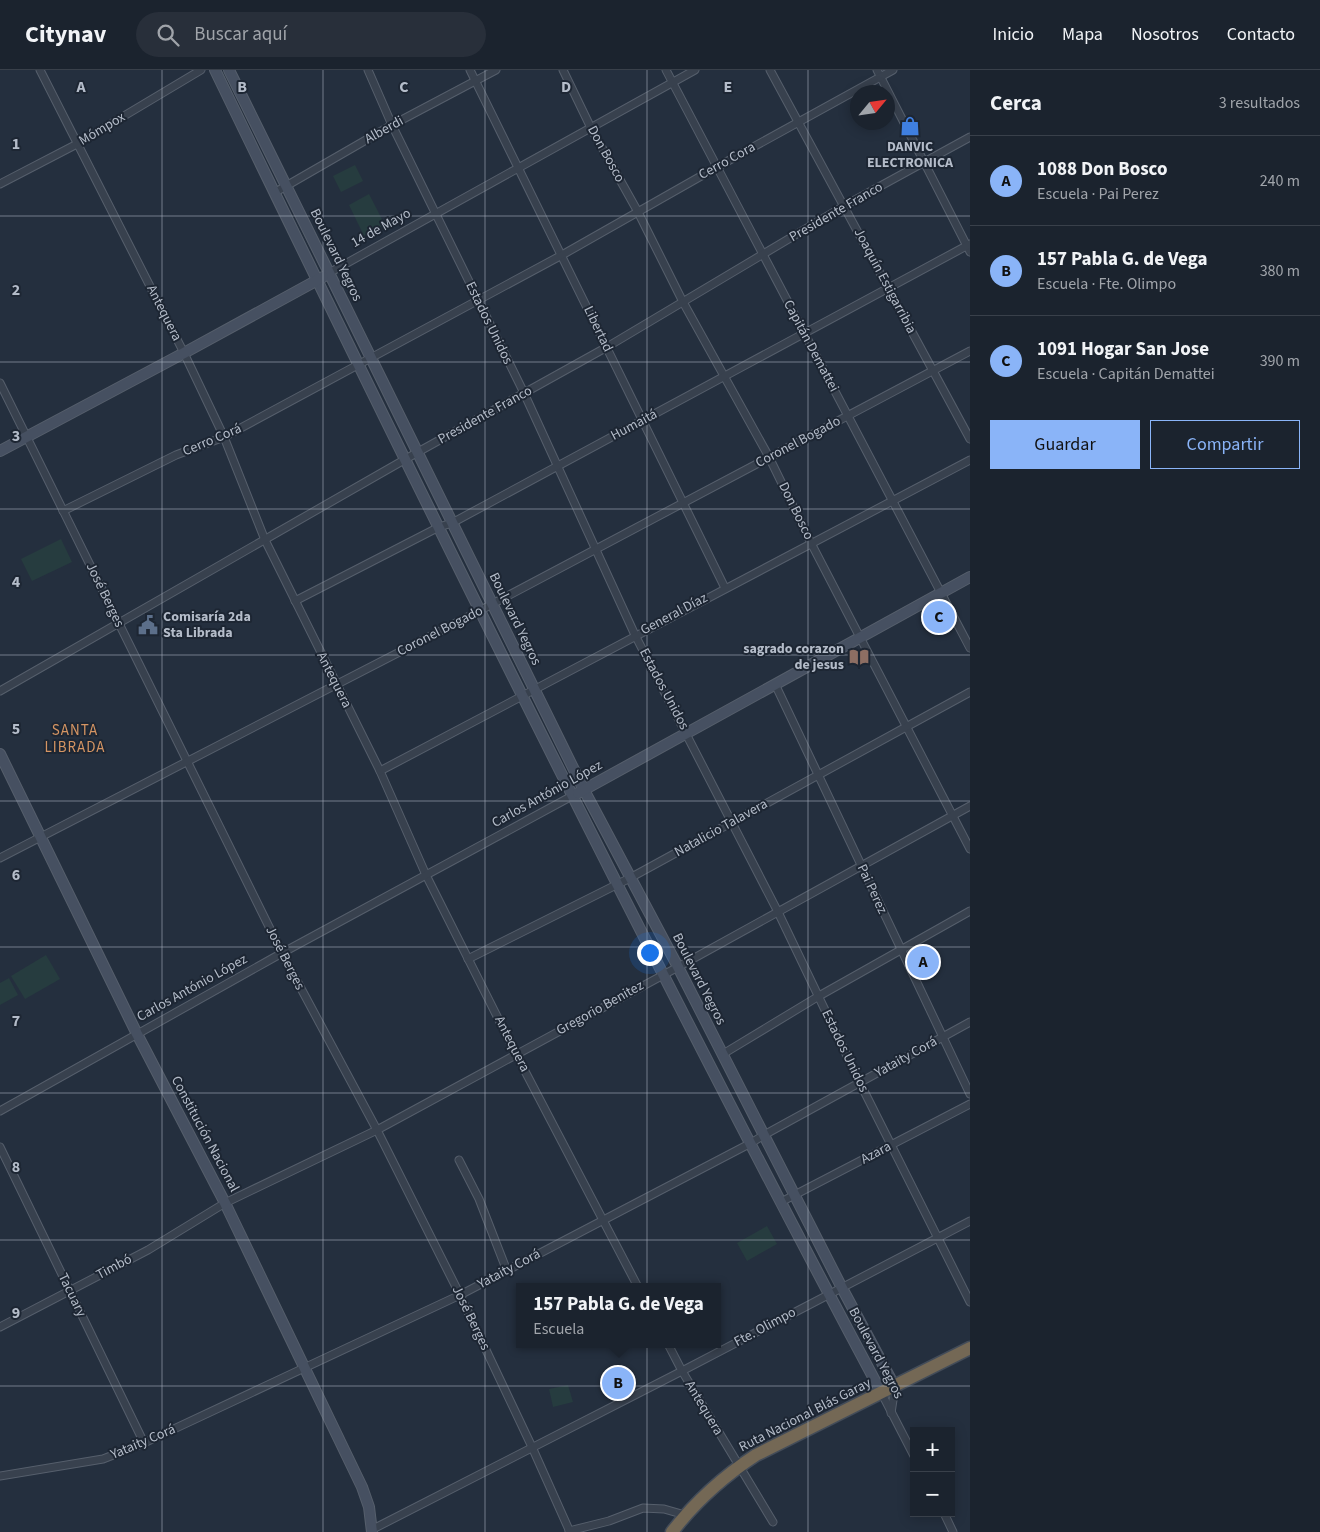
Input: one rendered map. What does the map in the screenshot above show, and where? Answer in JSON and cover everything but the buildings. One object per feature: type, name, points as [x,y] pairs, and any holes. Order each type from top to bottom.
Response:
[{"type":"highway","name":"Ruta Nacional Blás Garay","points":[[672,1532],[685,1515],[739,1466],[756,1455],[970,1348]]},
{"type":"main road","name":"Boulevard Yegros","points":[[215,70],[572,796],[881,1392]]},
{"type":"main road","name":"Boulevard Yegros","points":[[229,70],[584,790],[678,967],[842,1288],[895,1387]]},
{"type":"main road","name":"14 de Mayo","points":[[0,451],[329,273]]},
{"type":"main road","name":"Carlos António López","points":[[572,796],[970,577]]},
{"type":"main road","name":"Constitución Nacional","points":[[0,754],[137,1034],[225,1203],[362,1487],[369,1507],[372,1530]]},
{"type":"street","name":"Antequera","points":[[40,70],[184,353],[224,437],[265,540],[380,770],[426,875],[516,1054],[636,1283]]},
{"type":"street","name":"Mómpox","points":[[0,184],[77,144],[201,70]]},
{"type":"street","name":"Estados Unidos","points":[[368,70],[392,125],[524,393],[635,635],[778,912],[860,1083],[970,1302]]},
{"type":"street","name":"Libertad","points":[[470,70],[725,588]]},
{"type":"street","name":"Alberdi","points":[[274,193],[392,125],[496,70]]},
{"type":"street","name":"Don Bosco","points":[[563,70],[591,128],[638,212],[683,302],[769,457],[811,543],[970,849]]},
{"type":"street","name":"Capitán Demattei","points":[[666,70],[970,648]]},
{"type":"street","name":"14 de Mayo","points":[[329,273],[695,70]]},
{"type":"street","name":"Joaquín Estigarribia","points":[[770,70],[970,439]]},
{"type":"street","name":"Cerro Cora","points":[[478,300],[562,255],[716,166],[798,122],[879,73],[893,70]]},
{"type":"street","points":[[879,73],[969,247]]},
{"type":"street","name":"Presidente Franco","points":[[0,691],[418,452],[607,347],[844,206],[970,136]]},
{"type":"street","name":"Humaitá","points":[[295,601],[439,527],[452,523],[888,288],[969,247]]},
{"type":"street","name":"Cerro Corá","points":[[63,510],[176,455],[224,437],[478,300]]},
{"type":"street","name":"Coronel Bogado","points":[[0,858],[684,504],[970,351]]},
{"type":"street","name":"José Berges","points":[[0,383],[282,953],[377,1130],[460,1295],[570,1532]]},
{"type":"street","name":"General Díaz","points":[[380,770],[970,460]]},
{"type":"street","name":"Pai Perez","points":[[775,684],[970,1094]]},
{"type":"street","name":"Natalicio Talavera","points":[[468,959],[618,885],[970,692]]},
{"type":"street","name":"Carlos António López","points":[[0,1111],[282,953],[572,796]]},
{"type":"street","name":"Gregorio Benitez","points":[[225,1203],[377,1130],[970,806]]},
{"type":"street","points":[[722,1054],[818,996],[970,911]]},
{"type":"street","name":"Yataity Corá","points":[[0,1476],[103,1458],[144,1443],[305,1369],[460,1295],[603,1221],[752,1143],[970,1022]]},
{"type":"street","name":"Azara","points":[[782,1202],[970,1104]]},
{"type":"street","name":"Tacuary","points":[[0,1147],[144,1443]]},
{"type":"street","points":[[458,1160],[479,1199],[507,1271]]},
{"type":"street","name":"Timbó","points":[[0,1327],[148,1250],[225,1203]]},
{"type":"street","name":"Fte. Olimpo","points":[[372,1530],[970,1221]]},
{"type":"street","name":"Antequera","points":[[670,1348],[773,1522]]},
{"type":"street","name":"Boulevard Yegros","points":[[891,1414],[895,1387]]},
{"type":"street","name":"Boulevard Yegros","points":[[881,1392],[891,1414]]},
{"type":"street","points":[[891,1414],[910,1449]]},
{"type":"street","points":[[570,1532],[609,1521],[644,1508],[664,1509],[685,1515]]},
{"type":"street","points":[[946,1517],[953,1532]]},
{"type":"green space","points":[[355,165],[363,181],[341,192],[333,176]]},
{"type":"green space","points":[[369,194],[385,225],[364,236],[349,205]]},
{"type":"green space","points":[[61,539],[72,562],[32,581],[21,559]]},
{"type":"green space","points":[[46,955],[60,979],[25,999],[11,976]]},
{"type":"green space","points":[[9,978],[18,995],[0,1005],[0,983]]},
{"type":"green space","points":[[767,1226],[777,1244],[747,1261],[737,1243]]},
{"type":"green space","points":[[568,1385],[573,1402],[553,1407],[549,1389]]},
{"type":"place","name":"DANVIC ELECTRONICA","points":[[910,126]]},
{"type":"place","name":"1091 Hogar San Jose","points":[[939,617]]},
{"type":"place","name":"Comisaría 2da Sta Librada","points":[[148,625]]},
{"type":"place","name":"sagrado corazon de jesus","points":[[859,657]]},
{"type":"place","name":"1088 Don Bosco","points":[[923,962]]},
{"type":"place","name":"157 Pabla G. de Vega","points":[[618,1383]]},
{"type":"district","name":"SANTA LIBRADA","points":[[75,738]]}]
